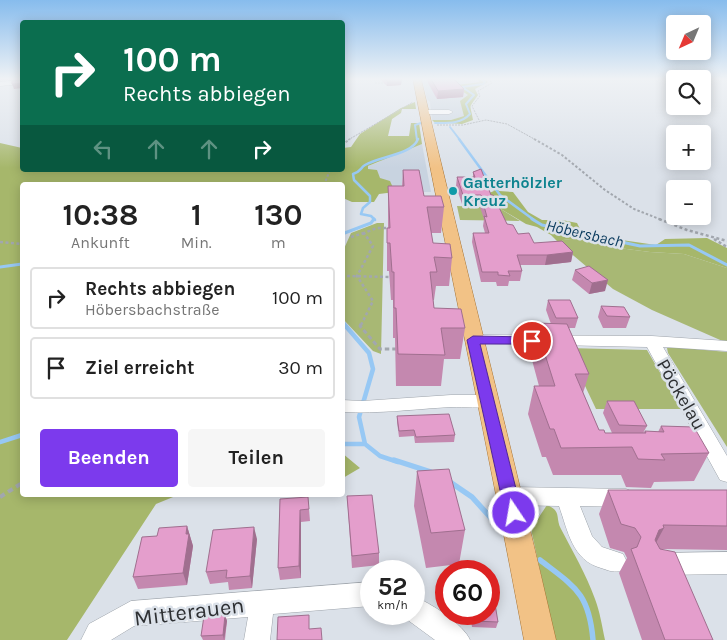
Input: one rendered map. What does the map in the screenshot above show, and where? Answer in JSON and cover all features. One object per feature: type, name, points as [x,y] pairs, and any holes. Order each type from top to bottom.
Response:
[{"type":"main road","points":[[424,109],[447,253],[473,340],[488,401],[540,640]]},
{"type":"street","points":[[426,118],[449,112]]},
{"type":"street","points":[[473,340],[652,341],[706,343],[727,346]]},
{"type":"street","name":"Pöckelau","points":[[652,341],[727,474]]},
{"type":"street","points":[[358,407],[451,401],[488,401]]},
{"type":"street","points":[[510,496],[642,498]]},
{"type":"street","points":[[566,497],[583,542],[595,556],[615,562]]},
{"type":"street","points":[[683,590],[664,564],[727,563]]},
{"type":"street","name":"Mitterauen","points":[[94,640],[98,633],[130,614],[360,595]]},
{"type":"street","name":"Mitterauen","points":[[257,640],[262,602]]},
{"type":"street","points":[[425,617],[457,640]]},
{"type":"path","points":[[345,144],[358,133],[398,109]]},
{"type":"path","points":[[473,109],[479,120]]},
{"type":"path","points":[[426,118],[463,125],[479,120],[495,120],[507,124],[562,155],[605,190],[634,209],[711,238],[727,247]]},
{"type":"path","points":[[351,237],[376,228],[398,228]]},
{"type":"path","points":[[357,276],[373,246],[364,233]]},
{"type":"path","points":[[711,238],[727,241]]},
{"type":"path","points":[[0,242],[20,244]]},
{"type":"path","points":[[347,276],[396,277]]},
{"type":"path","points":[[357,276],[373,301],[360,326],[380,349],[402,349]]},
{"type":"path","points":[[0,497],[20,484]]},
{"type":"shaded area","points":[[431,109],[465,109],[464,116],[451,120],[432,120]]},
{"type":"shaded area","points":[[422,144],[431,192],[395,192],[367,169],[368,166],[384,158]]},
{"type":"green space","points":[[400,109],[416,109],[402,109],[401,113],[392,119],[388,136],[409,136],[411,123],[419,123],[422,144],[368,166],[368,169],[377,170],[380,178],[390,181],[395,192],[379,194],[374,202],[352,202],[345,199],[345,182],[20,182],[20,497],[173,497],[156,504],[67,640],[0,640],[0,143],[20,148],[20,172],[345,172],[345,148],[351,147],[360,134]]},
{"type":"green space","points":[[462,109],[471,109],[473,120],[462,124],[434,122],[432,120],[451,120],[464,116]]},
{"type":"green space","points":[[488,177],[499,191],[513,192],[528,212],[542,220],[562,220],[577,223],[581,231],[601,237],[656,245],[665,239],[707,238],[727,248],[727,268],[684,254],[611,247],[580,238],[563,240],[561,245],[551,235],[537,227],[526,224],[499,208],[489,193],[494,191],[484,179]]},
{"type":"green space","points":[[457,206],[499,208],[520,221],[460,220]]},
{"type":"green space","points":[[377,223],[384,223],[381,354],[373,351],[345,321],[345,246],[351,233]]},
{"type":"green space","points":[[579,238],[611,247],[684,254],[727,268],[727,343],[652,310],[613,289],[561,245],[563,240]]},
{"type":"green space","points":[[567,348],[647,350],[681,409],[596,409]]},
{"type":"green space","points":[[667,348],[727,352],[727,447],[668,353]]},
{"type":"green space","points":[[345,456],[360,468],[345,477]]},
{"type":"green space","points":[[547,505],[555,510],[559,525],[588,581],[598,609],[605,640],[555,640],[531,529]]},
{"type":"building","points":[[481,169],[491,195],[493,195],[507,224],[513,225],[518,234],[529,233],[534,243],[562,241],[573,252],[547,255],[517,255],[522,271],[508,271],[510,276],[498,275],[498,272],[482,272],[473,233],[489,233],[484,216],[487,217],[481,195],[463,195],[457,177],[475,177],[473,172]]},
{"type":"building","points":[[403,170],[419,170],[424,196],[441,196],[444,207],[427,207],[433,243],[450,244],[452,258],[434,257],[437,272],[430,272],[434,308],[461,309],[465,328],[441,328],[445,355],[398,354],[396,308],[394,308],[394,272],[392,272],[390,243],[387,243],[387,228],[390,228],[388,186],[404,186]]},
{"type":"building","points":[[589,266],[608,280],[592,283],[575,270]]},
{"type":"building","points":[[548,300],[570,300],[578,318],[556,318]]},
{"type":"building","points":[[601,306],[624,307],[630,317],[607,316]]},
{"type":"building","points":[[535,323],[567,324],[589,374],[575,374],[599,430],[604,430],[605,433],[646,433],[645,431],[664,432],[661,426],[694,427],[709,453],[661,454],[665,460],[638,459],[632,447],[561,448],[554,429],[550,429],[534,386],[555,386]]},
{"type":"building","points":[[607,401],[634,401],[647,426],[619,425]]},
{"type":"building","points":[[449,414],[455,435],[416,437],[414,430],[399,431],[397,416]]},
{"type":"building","points":[[449,469],[465,530],[431,533],[417,471]]},
{"type":"building","points":[[608,490],[727,490],[727,526],[663,525],[664,528],[659,530],[655,540],[660,549],[675,552],[713,640],[665,640],[631,549],[637,547],[641,537],[635,528],[621,524]]},
{"type":"building","points":[[372,495],[379,553],[352,556],[347,496]]},
{"type":"building","points":[[308,497],[309,509],[300,510],[299,566],[278,568],[280,499]]},
{"type":"building","points":[[187,526],[186,534],[189,534],[183,573],[133,577],[142,537],[157,536],[159,528]]},
{"type":"building","points":[[254,527],[250,576],[226,578],[227,570],[206,572],[213,530]]},
{"type":"building","points":[[225,615],[223,635],[201,636],[204,616]]},
{"type":"building","points":[[309,615],[309,629],[321,628],[322,640],[277,640],[278,617]]},
{"type":"waterway","points":[[435,123],[463,120],[470,114],[468,109]]},
{"type":"waterway","points":[[417,140],[415,125],[421,123]]},
{"type":"waterway","name":"Höbersbach","points":[[450,127],[460,140]]},
{"type":"waterway","points":[[374,219],[371,216],[361,214],[363,208],[370,202],[370,196],[354,180],[353,174],[371,162],[409,149],[418,139]]},
{"type":"waterway","name":"Höbersbach","points":[[459,139],[500,195],[534,220]]},
{"type":"waterway","points":[[345,233],[371,223],[374,219]]},
{"type":"waterway","name":"Höbersbach","points":[[532,219],[542,225],[640,246],[689,245],[727,265]]},
{"type":"waterway","points":[[0,267],[20,264]]},
{"type":"waterway","points":[[345,325],[369,353],[373,369],[359,417],[365,444]]},
{"type":"waterway","points":[[0,442],[20,436]]},
{"type":"waterway","points":[[345,444],[365,444]]},
{"type":"waterway","points":[[365,444],[380,456],[398,462]]},
{"type":"waterway","points":[[394,460],[431,472]]},
{"type":"waterway","points":[[450,482],[472,497],[500,528]]},
{"type":"waterway","points":[[540,560],[571,585],[584,601],[588,611],[593,640]]},
{"type":"place","name":"Gatterhölzler Kreuz","points":[[453,191]]},
{"type":"route","points":[[514,513],[473,340],[532,341]]}]
